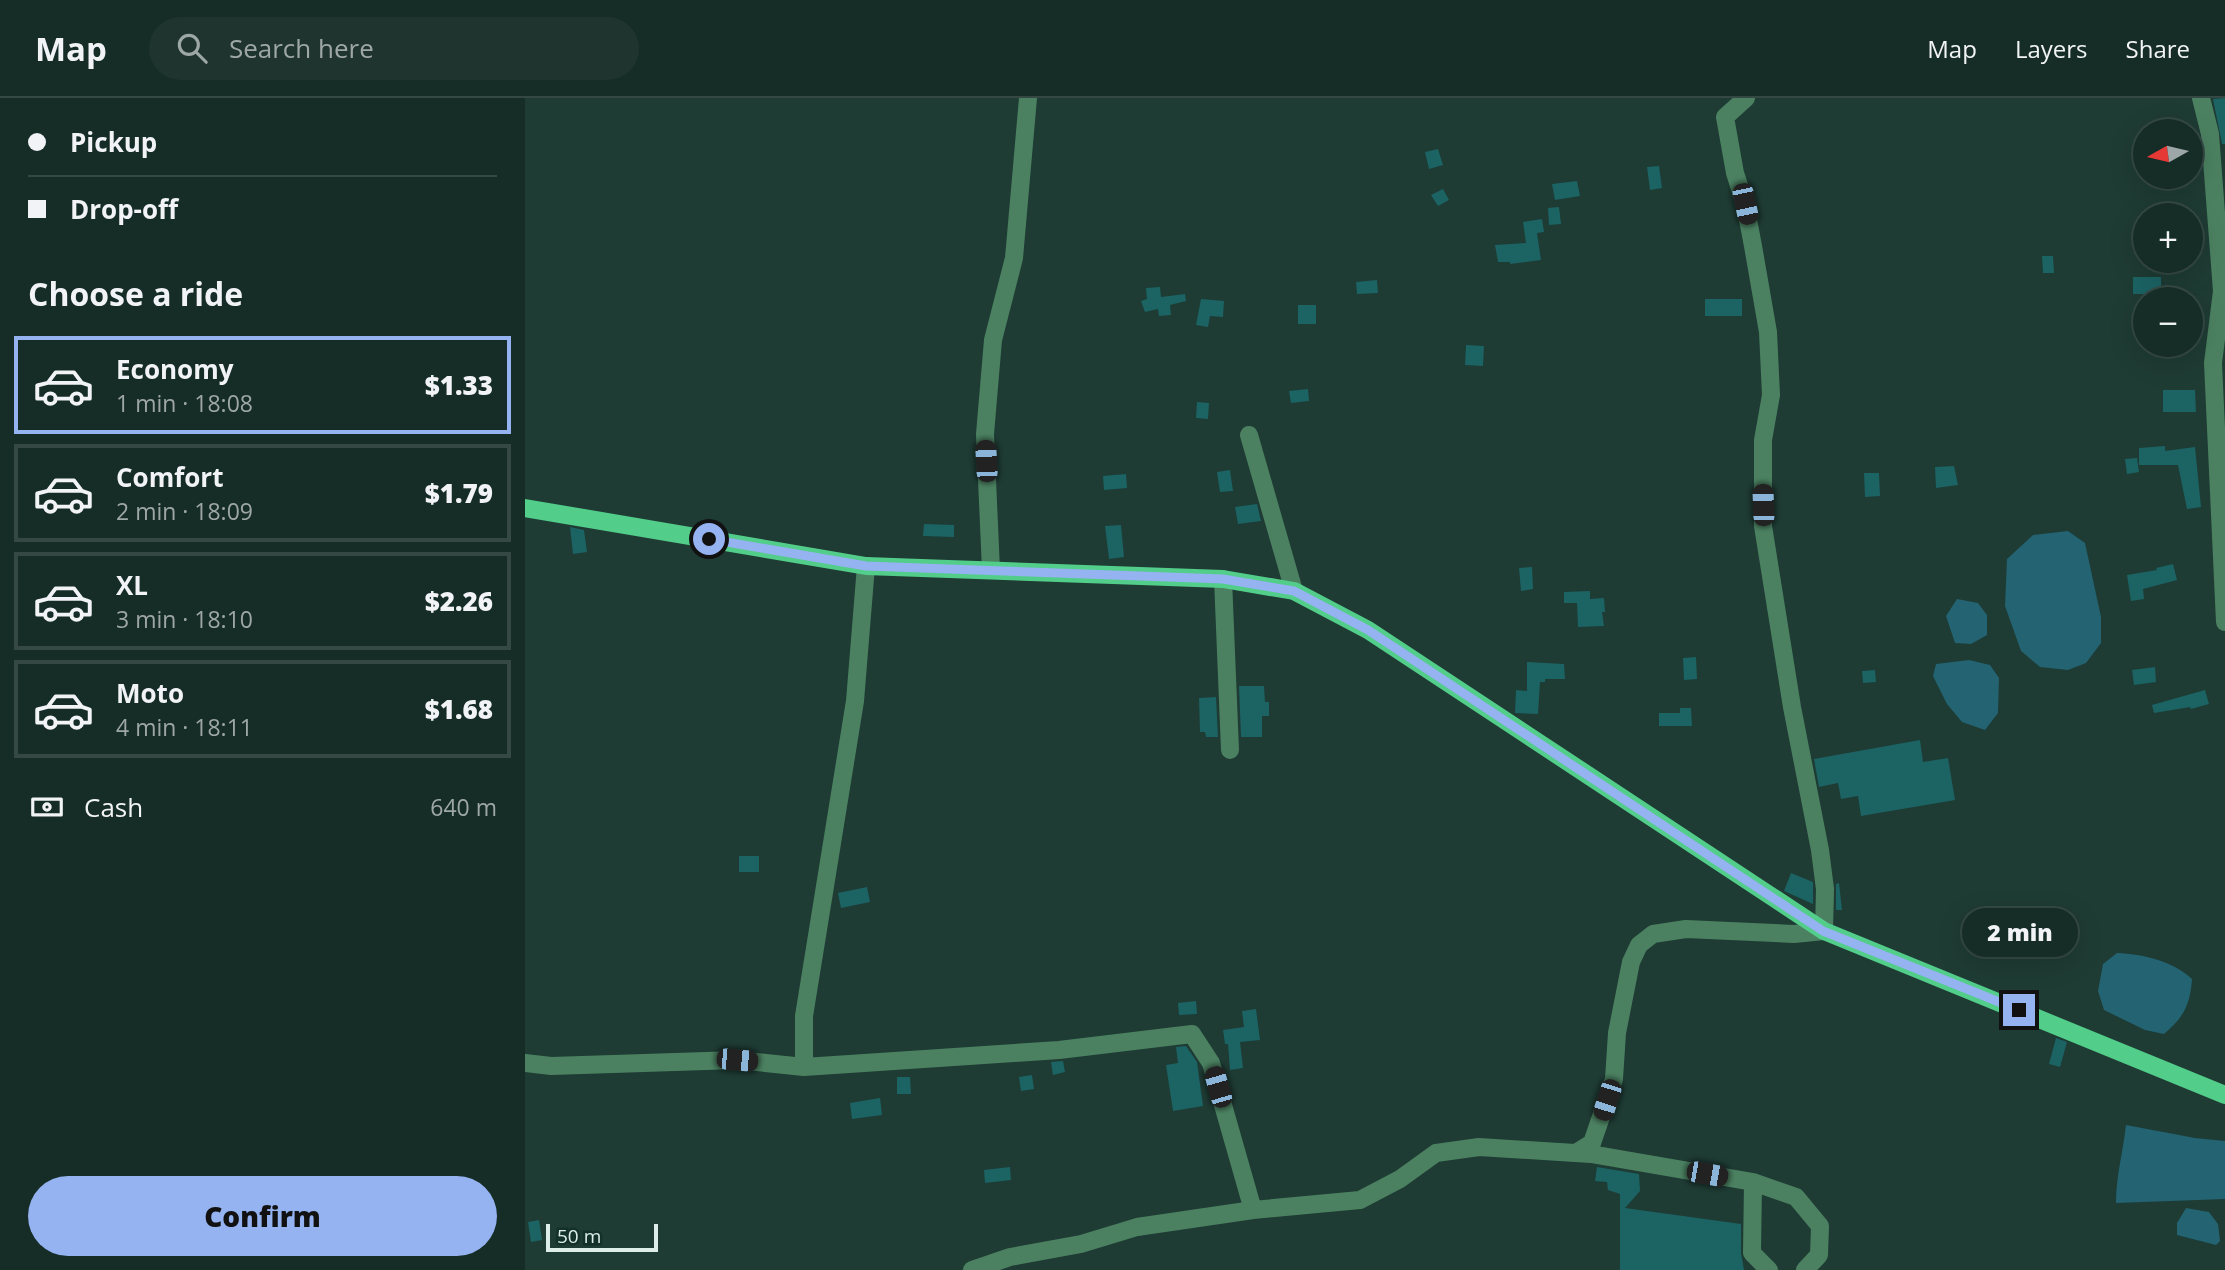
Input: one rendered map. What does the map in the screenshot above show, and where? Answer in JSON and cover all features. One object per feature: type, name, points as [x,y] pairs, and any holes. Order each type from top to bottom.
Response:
[{"type":"main road","points":[[525,508],[866,566],[1223,579],[1294,591],[1368,630],[1823,931],[2225,1096]]},
{"type":"street","points":[[991,570],[985,434],[993,340],[1014,258],[1028,98]]},
{"type":"street","points":[[1576,1153],[1592,1143],[1614,1079],[1617,1033],[1631,962],[1639,945],[1653,934],[1686,929],[1794,934],[1823,931],[1825,890],[1820,850],[1792,707],[1763,526],[1763,440],[1771,395],[1768,332],[1751,236],[1735,173],[1725,117],[1746,98]]},
{"type":"street","points":[[2201,98],[2210,134],[2222,291],[2213,363],[2225,622]]},
{"type":"street","points":[[1249,435],[1294,591]]},
{"type":"street","points":[[804,1067],[804,1016],[855,701],[866,566]]},
{"type":"street","points":[[1223,579],[1230,750]]},
{"type":"street","points":[[525,1063],[551,1066],[737,1060],[804,1067],[1059,1050],[1192,1034],[1211,1063],[1253,1210]]},
{"type":"street","points":[[972,1270],[1010,1257],[1081,1244],[1137,1227],[1253,1210],[1360,1200],[1400,1179],[1436,1153],[1479,1147],[1576,1153],[1753,1182],[1796,1197],[1819,1226],[1819,1255],[1805,1270]]},
{"type":"street","points":[[1753,1182],[1752,1253],[1769,1270]]},
{"type":"water","points":[[2068,531],[2085,543],[2101,617],[2101,643],[2086,663],[2068,670],[2040,667],[2021,651],[2005,606],[2007,559],[2033,535]]},
{"type":"water","points":[[1957,599],[1978,603],[1987,615],[1987,635],[1971,644],[1955,643],[1946,616]]},
{"type":"water","points":[[1969,660],[1990,665],[1999,678],[1998,713],[1985,730],[1962,722],[1947,704],[1933,676],[1936,664]]},
{"type":"water","points":[[2117,953],[2157,960],[2176,967],[2192,979],[2185,1010],[2164,1034],[2145,1030],[2104,1010],[2098,991],[2103,964]]},
{"type":"water","points":[[2126,1125],[2225,1141],[2225,1199],[2116,1203]]},
{"type":"water","points":[[2186,1208],[2209,1212],[2218,1224],[2220,1241],[2216,1245],[2177,1235],[2177,1223]]},
{"type":"building","points":[[2225,98],[2225,144],[2222,144],[2213,99]]},
{"type":"building","points":[[1438,149],[1443,165],[1429,169],[1425,152]]},
{"type":"building","points":[[1659,166],[1662,188],[1650,190],[1647,167]]},
{"type":"building","points":[[1577,181],[1580,196],[1555,200],[1552,184]]},
{"type":"building","points":[[1443,189],[1449,200],[1438,206],[1431,195]]},
{"type":"building","points":[[1559,207],[1561,224],[1549,225],[1548,208]]},
{"type":"building","points":[[1542,219],[1544,232],[1537,233],[1541,260],[1510,264],[1498,262],[1495,245],[1526,243],[1523,222]]},
{"type":"building","points":[[2042,256],[2053,256],[2054,273],[2043,273]]},
{"type":"building","points":[[2133,277],[2161,277],[2161,287],[2133,287]]},
{"type":"building","points":[[1377,280],[1378,293],[1357,294],[1356,282]]},
{"type":"building","points":[[1160,287],[1161,297],[1185,294],[1186,301],[1170,305],[1171,315],[1159,316],[1158,309],[1145,312],[1141,301],[1147,299],[1146,288]]},
{"type":"building","points":[[1201,299],[1224,301],[1223,317],[1210,316],[1208,327],[1196,325]]},
{"type":"building","points":[[1705,299],[1742,299],[1742,316],[1705,316]]},
{"type":"building","points":[[1298,305],[1316,305],[1316,324],[1298,324]]},
{"type":"building","points":[[1466,345],[1484,346],[1483,366],[1465,365]]},
{"type":"building","points":[[1308,389],[1309,401],[1291,403],[1289,391]]},
{"type":"building","points":[[2163,390],[2195,390],[2196,412],[2163,412]]},
{"type":"building","points":[[1197,402],[1209,403],[1208,419],[1196,418]]},
{"type":"building","points":[[2165,446],[2165,451],[2195,447],[2201,507],[2187,509],[2178,465],[2139,465],[2139,448]]},
{"type":"building","points":[[2137,458],[2139,472],[2127,474],[2125,459]]},
{"type":"building","points":[[1954,466],[1958,485],[1936,488],[1935,467]]},
{"type":"building","points":[[1230,470],[1233,491],[1220,492],[1217,472]]},
{"type":"building","points":[[1864,473],[1879,473],[1880,496],[1865,497]]},
{"type":"building","points":[[1126,474],[1127,488],[1104,490],[1103,476]]},
{"type":"building","points":[[1257,504],[1261,521],[1238,524],[1235,507]]},
{"type":"building","points":[[924,524],[954,525],[954,537],[923,536]]},
{"type":"building","points":[[1121,525],[1124,557],[1109,559],[1105,526]]},
{"type":"building","points":[[570,527],[584,530],[587,552],[573,554]]},
{"type":"building","points":[[2173,564],[2177,580],[2143,589],[2144,599],[2131,601],[2127,575],[2157,570],[2156,568]]},
{"type":"building","points":[[1532,567],[1533,589],[1521,591],[1519,568]]},
{"type":"building","points":[[1590,591],[1590,599],[1604,598],[1604,626],[1578,627],[1577,603],[1564,603],[1564,592]]},
{"type":"building","points":[[1696,657],[1697,679],[1684,680],[1683,658]]},
{"type":"building","points":[[1527,662],[1564,664],[1565,679],[1545,679],[1545,682],[1540,682],[1538,714],[1515,713],[1516,690],[1527,691]]},
{"type":"building","points":[[2155,667],[2156,682],[2134,685],[2132,670]]},
{"type":"building","points":[[1875,670],[1876,682],[1863,683],[1862,671]]},
{"type":"building","points":[[1239,686],[1264,686],[1265,702],[1269,702],[1269,716],[1262,716],[1262,737],[1241,737]]},
{"type":"building","points":[[2205,690],[2209,704],[2154,713],[2152,705]]},
{"type":"building","points":[[1216,697],[1218,737],[1206,737],[1205,732],[1200,732],[1199,698]]},
{"type":"building","points":[[1680,708],[1691,708],[1692,726],[1659,726],[1659,713],[1680,713]]},
{"type":"building","points":[[1920,740],[1923,762],[1948,758],[1955,800],[1861,816],[1858,796],[1841,799],[1838,783],[1819,787],[1814,759]]},
{"type":"building","points":[[739,856],[759,856],[759,872],[739,872]]},
{"type":"building","points":[[1791,873],[1813,882],[1813,904],[1784,891]]},
{"type":"building","points":[[1839,883],[1842,910],[1836,910],[1836,884]]},
{"type":"building","points":[[867,887],[870,902],[841,908],[838,893]]},
{"type":"building","points":[[1196,1001],[1197,1014],[1179,1015],[1178,1003]]},
{"type":"building","points":[[1256,1009],[1260,1040],[1240,1042],[1243,1068],[1230,1070],[1228,1044],[1225,1044],[1223,1030],[1244,1027],[1242,1011]]},
{"type":"building","points":[[2056,1038],[2067,1042],[2060,1067],[2049,1064]]},
{"type":"building","points":[[1186,1046],[1197,1062],[1203,1106],[1173,1111],[1166,1065],[1178,1063],[1176,1047]]},
{"type":"building","points":[[1063,1061],[1065,1072],[1053,1075],[1051,1062]]},
{"type":"building","points":[[1032,1075],[1034,1089],[1021,1091],[1019,1077]]},
{"type":"building","points":[[897,1077],[910,1077],[911,1094],[897,1094]]},
{"type":"building","points":[[880,1098],[882,1115],[852,1119],[850,1103]]},
{"type":"building","points":[[1010,1167],[1011,1180],[985,1183],[984,1170]]},
{"type":"building","points":[[1597,1167],[1639,1174],[1640,1191],[1625,1208],[1741,1224],[1744,1270],[1620,1270],[1620,1194],[1608,1190],[1607,1182],[1595,1181]]},
{"type":"building","points":[[539,1220],[542,1240],[531,1242],[528,1222]]},
{"type":"route","points":[[709,539],[866,566],[1223,579],[1294,591],[1368,630],[1823,931],[2019,1010]]}]
